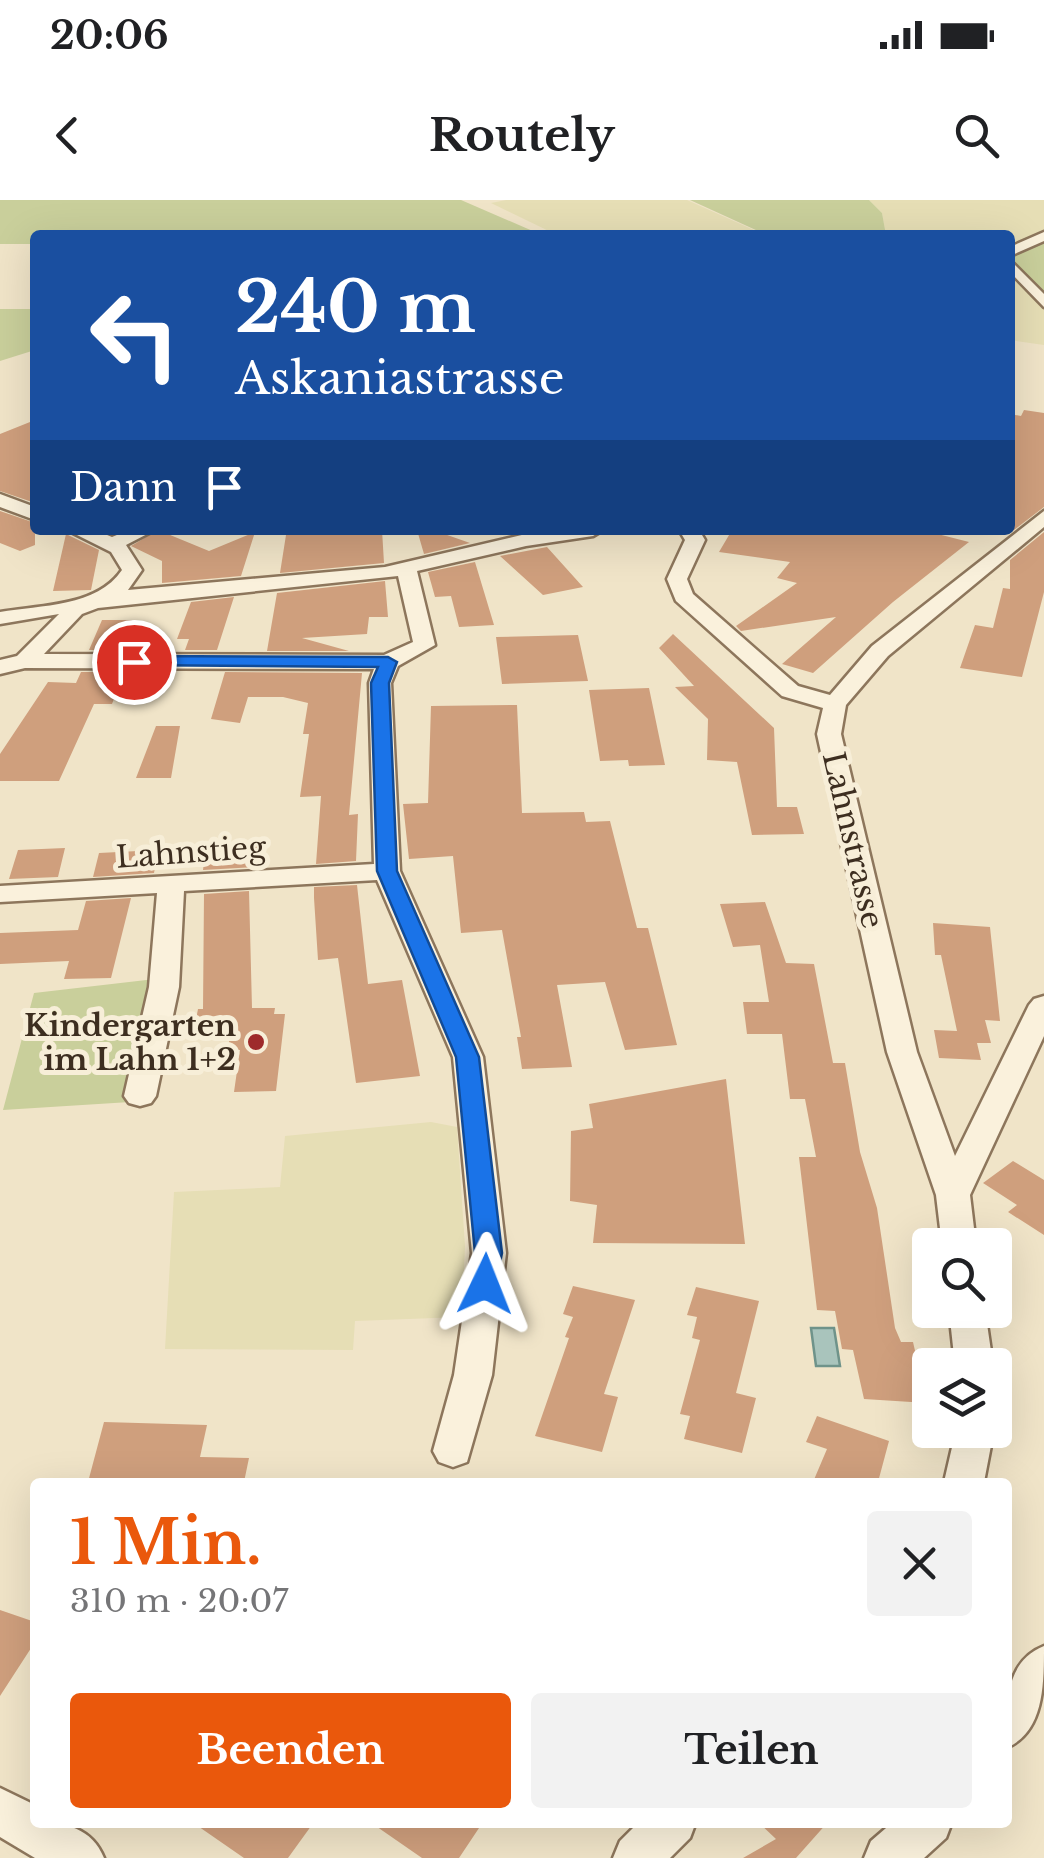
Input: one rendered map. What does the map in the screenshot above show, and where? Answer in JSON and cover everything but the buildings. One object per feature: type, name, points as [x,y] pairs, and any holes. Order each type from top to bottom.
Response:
[{"type":"street","points":[[1015,250],[1044,236]]},
{"type":"street","points":[[1015,270],[1044,303]]},
{"type":"street","points":[[0,500],[30,512]]},
{"type":"street","points":[[692,535],[695,540],[676,579],[683,597],[790,690],[835,704],[880,651],[1044,517]]},
{"type":"street","points":[[25,661],[75,610],[117,592],[132,570],[129,558],[113,544],[90,535]]},
{"type":"street","points":[[113,544],[134,535]]},
{"type":"street","points":[[0,618],[96,601],[407,570],[560,535]]},
{"type":"street","points":[[0,667],[25,661],[388,662],[424,645],[407,570]]},
{"type":"street","points":[[388,662],[380,683],[387,871],[468,1057],[488,1253],[473,1374],[454,1451]]},
{"type":"street","name":"Lahnstrasse","points":[[835,704],[828,734],[902,1052],[953,1195],[957,1228]]},
{"type":"street","name":"Lahnstieg","points":[[0,894],[170,887],[387,871]]},
{"type":"street","points":[[140,1096],[164,987],[170,887]]},
{"type":"street","points":[[953,1195],[1044,1005]]},
{"type":"street","points":[[965,1478],[971,1448]]},
{"type":"street","points":[[1012,1719],[1044,1666]]},
{"type":"street","points":[[0,1810],[80,1858]]},
{"type":"street","points":[[638,1858],[667,1828]]},
{"type":"street","points":[[888,1858],[922,1828]]},
{"type":"shaded area","points":[[687,200],[754,230],[547,230],[491,203]]},
{"type":"shaded area","points":[[869,200],[1044,200],[1044,236],[1015,250],[1015,230],[885,230],[882,213]]},
{"type":"shaded area","points":[[1015,270],[1044,303],[1044,345],[1015,341]]},
{"type":"shaded area","points":[[431,1122],[457,1127],[465,1246],[462,1317],[355,1321],[353,1350],[165,1349],[174,1192],[280,1187],[285,1136]]},
{"type":"green space","points":[[0,200],[461,200],[530,230],[30,230],[30,244],[0,244]]},
{"type":"green space","points":[[690,200],[869,200],[882,213],[885,230],[756,230]]},
{"type":"green space","points":[[1044,236],[1044,303],[1015,270],[1015,250]]},
{"type":"green space","points":[[0,309],[30,309],[30,352],[0,361]]},
{"type":"green space","points":[[155,979],[130,1102],[3,1110],[34,993]]},
{"type":"water","points":[[811,1328],[834,1328],[840,1366],[816,1366]]},
{"type":"place","name":"Kindergarten im Lahn 1+2","points":[[256,1042]]},
{"type":"route","points":[[134,662],[388,662],[380,683],[387,871],[468,1057],[488,1253],[485,1284]]}]
